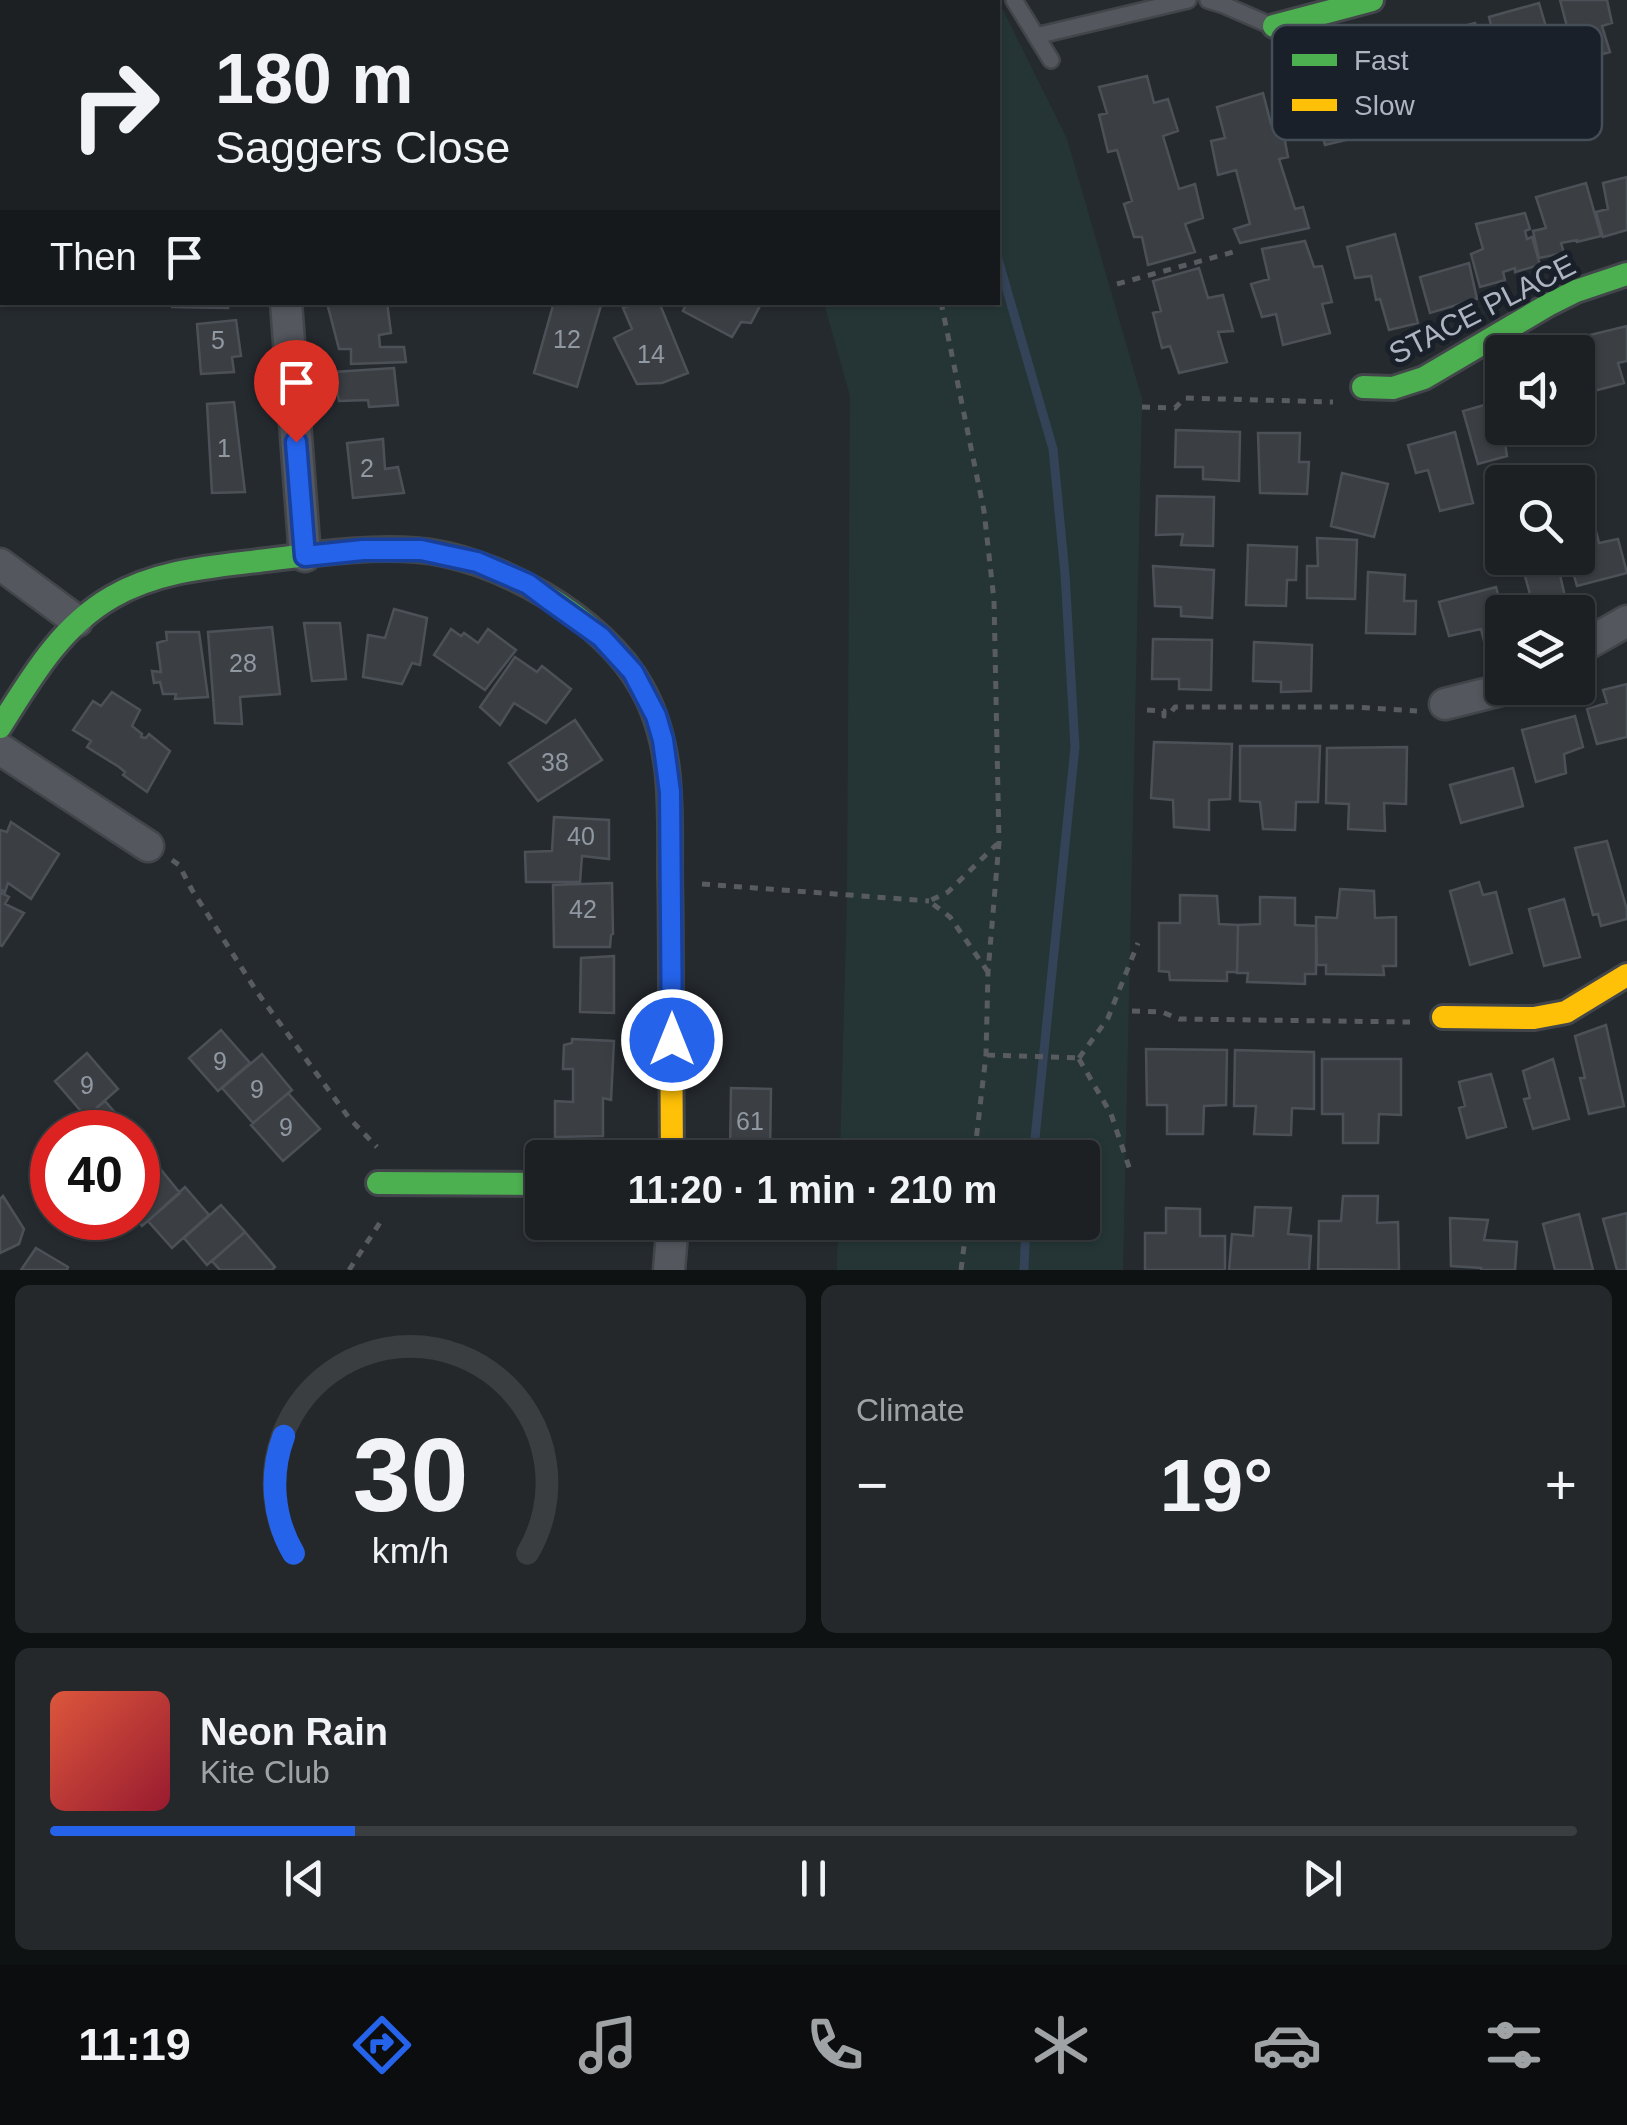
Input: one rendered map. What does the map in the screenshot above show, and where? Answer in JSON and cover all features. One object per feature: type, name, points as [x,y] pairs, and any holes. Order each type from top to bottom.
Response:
[{"type":"street","points":[[1278,25],[1372,0]]},
{"type":"street","name":"STACE PLACE","points":[[1362,387],[1393,388],[1424,378],[1548,305],[1627,274]]},
{"type":"street","points":[[286,305],[305,556]]},
{"type":"street","points":[[0,726],[47,654],[77,621],[134,584],[176,571],[363,550],[421,550],[477,562],[528,584],[601,637],[633,672],[656,716],[663,740],[670,792],[672,1140]]},
{"type":"street","points":[[0,564],[77,621]]},
{"type":"street","points":[[1595,639],[1627,621]]},
{"type":"street","points":[[1444,704],[1485,694]]},
{"type":"street","points":[[0,749],[148,846]]},
{"type":"street","points":[[1443,1017],[1534,1018],[1566,1012],[1627,975]]},
{"type":"street","points":[[378,1184],[525,1184]]},
{"type":"street","points":[[669,1270],[671,1240]]},
{"type":"lane","points":[[1014,0],[1051,60]]},
{"type":"lane","points":[[1036,36],[1188,0]]},
{"type":"lane","points":[[1208,0],[1272,25]]},
{"type":"path","points":[[1116,284],[1237,251]]},
{"type":"path","points":[[942,305],[984,511],[994,600],[999,842],[988,972],[986,1055],[976,1140]]},
{"type":"path","points":[[1142,408],[1175,408],[1185,398],[1330,404],[1362,387]]},
{"type":"path","points":[[1147,710],[1164,711],[1164,716],[1175,707],[1355,706],[1414,712],[1444,704]]},
{"type":"path","points":[[671,882],[929,901],[948,892],[999,842]]},
{"type":"path","points":[[148,846],[180,865],[256,992],[349,1118],[377,1148],[383,1219],[349,1270]]},
{"type":"path","points":[[929,901],[950,917],[988,972]]},
{"type":"path","points":[[1079,1058],[1108,1018],[1138,942]]},
{"type":"path","points":[[1132,1011],[1162,1012],[1178,1019],[1216,1020],[1407,1023],[1443,1017]]},
{"type":"path","points":[[986,1055],[1079,1058]]},
{"type":"path","points":[[1079,1058],[1111,1114],[1130,1170]]},
{"type":"path","points":[[962,1270],[965,1240]]},
{"type":"shaded area","points":[[1000,4],[1067,139],[1142,399],[1123,1270],[837,1270],[838,1240],[1100,1240],[1100,1140],[840,1140],[847,900],[850,396],[825,305],[1000,305]]},
{"type":"building","points":[[1560,0],[1607,0],[1612,23],[1567,25]]},
{"type":"building","points":[[1539,3],[1545,25],[1491,25],[1489,17]]},
{"type":"building","points":[[1602,26],[1610,52],[1602,54]]},
{"type":"building","points":[[1147,76],[1154,103],[1168,99],[1178,131],[1163,136],[1179,189],[1195,184],[1203,218],[1185,224],[1195,252],[1148,265],[1142,237],[1134,237],[1124,204],[1132,201],[1117,150],[1108,152],[1099,115],[1107,113],[1099,87]]},
{"type":"building","points":[[1263,93],[1272,124],[1272,140],[1285,140],[1288,157],[1279,159],[1295,209],[1303,207],[1309,228],[1240,243],[1234,229],[1250,224],[1236,170],[1218,175],[1211,141],[1225,138],[1217,107]]},
{"type":"building","points":[[1627,177],[1627,230],[1603,237],[1596,212],[1608,209],[1603,183]]},
{"type":"building","points":[[1586,183],[1601,236],[1561,243],[1564,253],[1539,258],[1533,231],[1546,228],[1536,197]]},
{"type":"building","points":[[1525,213],[1530,229],[1525,231],[1527,239],[1532,237],[1540,265],[1503,272],[1505,280],[1480,287],[1471,254],[1483,249],[1476,224]]},
{"type":"building","points":[[1395,234],[1418,323],[1389,330],[1371,276],[1355,278],[1347,247]]},
{"type":"building","points":[[1305,241],[1314,267],[1322,266],[1332,302],[1322,304],[1330,333],[1283,345],[1276,314],[1262,317],[1251,284],[1269,279],[1262,249]]},
{"type":"building","points":[[1469,263],[1477,299],[1430,313],[1420,277]]},
{"type":"building","points":[[1199,268],[1208,298],[1223,295],[1233,331],[1218,332],[1227,362],[1179,373],[1170,346],[1162,348],[1153,313],[1161,311],[1153,281]]},
{"type":"building","points":[[172,305],[228,305],[228,308]]},
{"type":"building","points":[[328,305],[387,305],[391,333],[379,335],[380,347],[404,347],[406,362],[351,364],[351,349],[339,349]]},
{"type":"building","points":[[553,305],[601,305],[577,387],[534,373]]},
{"type":"building","points":[[660,305],[688,373],[662,383],[637,384],[614,338],[632,329],[623,308]]},
{"type":"building","points":[[686,305],[760,305],[751,323],[741,322],[732,337],[683,311]]},
{"type":"building","points":[[236,320],[241,356],[232,357],[234,372],[201,374],[197,324]]},
{"type":"building","points":[[1627,326],[1627,361],[1618,363],[1624,383],[1595,391],[1595,335],[1590,335]]},
{"type":"building","points":[[394,368],[398,405],[369,407],[368,400],[339,401],[334,372]]},
{"type":"building","points":[[234,402],[245,492],[212,493],[207,404]]},
{"type":"building","points":[[1485,405],[1485,445],[1505,445],[1507,456],[1478,464],[1463,411]]},
{"type":"building","points":[[1176,430],[1240,432],[1239,481],[1203,479],[1203,467],[1175,467]]},
{"type":"building","points":[[1455,432],[1473,503],[1440,511],[1428,470],[1416,473],[1408,445]]},
{"type":"building","points":[[1258,433],[1300,433],[1299,462],[1309,462],[1307,494],[1260,493]]},
{"type":"building","points":[[383,439],[385,469],[398,467],[404,493],[353,498],[347,443]]},
{"type":"building","points":[[1342,473],[1388,484],[1374,537],[1331,526]]},
{"type":"building","points":[[1157,496],[1214,497],[1213,546],[1181,545],[1183,534],[1156,535]]},
{"type":"building","points":[[1595,527],[1599,543],[1618,539],[1627,573],[1577,586],[1574,575],[1595,575]]},
{"type":"building","points":[[1317,538],[1357,540],[1355,599],[1307,598],[1307,566],[1318,566]]},
{"type":"building","points":[[1248,545],[1297,547],[1296,580],[1287,580],[1286,606],[1246,605]]},
{"type":"building","points":[[1153,566],[1214,570],[1212,618],[1181,616],[1181,607],[1155,606]]},
{"type":"building","points":[[1368,572],[1405,575],[1404,601],[1416,601],[1415,634],[1366,633]]},
{"type":"building","points":[[1525,575],[1560,575],[1565,595],[1530,595]]},
{"type":"building","points":[[1496,587],[1498,595],[1485,595],[1485,641],[1481,629],[1449,636],[1439,602]]},
{"type":"building","points":[[394,609],[427,618],[420,665],[412,663],[402,684],[363,677],[368,635],[385,638]]},
{"type":"building","points":[[304,623],[340,623],[346,679],[312,681]]},
{"type":"building","points":[[272,627],[280,694],[240,697],[242,724],[215,723],[208,632]]},
{"type":"building","points":[[451,629],[478,643],[488,629],[516,650],[485,690],[434,655]]},
{"type":"building","points":[[166,632],[199,632],[208,697],[175,699],[176,694],[163,694],[160,682],[154,683],[152,671],[161,672],[157,643],[167,640]]},
{"type":"building","points":[[1153,639],[1212,640],[1211,690],[1179,689],[1179,679],[1152,679]]},
{"type":"building","points":[[1254,642],[1312,645],[1311,691],[1281,692],[1281,682],[1253,681]]},
{"type":"building","points":[[515,657],[537,672],[542,666],[571,689],[546,723],[514,703],[500,725],[480,707]]},
{"type":"building","points":[[1627,684],[1627,737],[1597,744],[1587,709],[1607,703],[1603,690]]},
{"type":"building","points":[[112,692],[140,710],[132,726],[141,737],[149,734],[170,751],[147,792],[123,775],[125,772],[119,767],[87,747],[91,741],[73,730],[93,701],[101,706]]},
{"type":"building","points":[[1575,716],[1583,747],[1564,754],[1566,773],[1536,782],[1522,730]]},
{"type":"building","points":[[575,720],[602,760],[538,801],[509,763]]},
{"type":"building","points":[[1154,742],[1232,744],[1230,799],[1209,800],[1209,830],[1174,827],[1173,800],[1151,798]]},
{"type":"building","points":[[1240,746],[1320,746],[1318,802],[1296,802],[1295,830],[1263,829],[1260,802],[1240,801]]},
{"type":"building","points":[[1407,747],[1406,804],[1384,803],[1385,831],[1348,829],[1349,804],[1326,803],[1327,748]]},
{"type":"building","points":[[1513,768],[1523,806],[1461,823],[1450,785]]},
{"type":"building","points":[[554,817],[609,820],[609,859],[582,856],[580,882],[526,882],[525,852],[552,851]]},
{"type":"building","points":[[11,822],[59,854],[31,899],[8,883],[5,892],[0,889],[0,830],[7,832]]},
{"type":"building","points":[[1607,841],[1627,919],[1601,926],[1598,914],[1593,915],[1575,848]]},
{"type":"building","points":[[1479,882],[1483,895],[1496,892],[1512,953],[1470,965],[1450,891]]},
{"type":"building","points":[[612,883],[610,947],[554,947],[553,885]]},
{"type":"building","points":[[1340,889],[1374,891],[1375,918],[1396,917],[1396,966],[1383,966],[1384,975],[1326,974],[1326,965],[1317,965],[1316,917],[1337,918]]},
{"type":"building","points":[[0,892],[9,897],[5,904],[24,913],[2,946],[0,945]]},
{"type":"building","points":[[1180,895],[1217,896],[1219,924],[1238,925],[1237,972],[1227,972],[1227,981],[1170,980],[1169,972],[1159,971],[1159,923],[1180,923]]},
{"type":"building","points":[[1260,897],[1295,898],[1295,925],[1316,926],[1316,974],[1305,974],[1305,984],[1247,982],[1248,973],[1237,973],[1238,925],[1260,924]]},
{"type":"building","points":[[1564,899],[1580,957],[1544,966],[1529,909]]},
{"type":"building","points":[[614,956],[614,1013],[580,1012],[581,958]]},
{"type":"building","points":[[1606,1025],[1624,1106],[1589,1114],[1575,1036]]},
{"type":"building","points":[[221,1030],[250,1063],[218,1091],[189,1058]]},
{"type":"building","points":[[572,1039],[614,1041],[611,1100],[603,1098],[603,1136],[555,1137],[555,1101],[573,1102],[573,1069],[563,1069],[564,1045],[572,1043]]},
{"type":"building","points":[[1146,1049],[1227,1050],[1226,1105],[1204,1106],[1203,1134],[1167,1134],[1167,1105],[1147,1105]]},
{"type":"building","points":[[1235,1050],[1314,1052],[1314,1109],[1292,1108],[1291,1135],[1254,1134],[1256,1106],[1234,1106]]},
{"type":"building","points":[[87,1053],[118,1089],[94,1110],[80,1110],[55,1081]]},
{"type":"building","points":[[262,1054],[292,1090],[253,1123],[222,1088]]},
{"type":"building","points":[[1322,1059],[1401,1059],[1401,1115],[1379,1114],[1378,1143],[1343,1143],[1343,1114],[1322,1114]]},
{"type":"building","points":[[1553,1059],[1569,1119],[1533,1129],[1524,1099],[1530,1098],[1523,1071]]},
{"type":"building","points":[[1491,1074],[1506,1127],[1467,1138],[1459,1108],[1465,1106],[1459,1082]]},
{"type":"building","points":[[731,1088],[771,1089],[770,1140],[730,1140]]},
{"type":"building","points":[[288,1093],[320,1129],[283,1161],[251,1125]]},
{"type":"building","points":[[105,1101],[113,1110],[94,1110]]},
{"type":"building","points":[[160,1168],[180,1193],[160,1210]]},
{"type":"building","points":[[185,1187],[209,1215],[172,1248],[160,1234],[160,1210]]},
{"type":"building","points":[[3,1196],[24,1229],[19,1244],[0,1253],[0,1199]]},
{"type":"building","points":[[1343,1196],[1378,1196],[1377,1223],[1398,1222],[1399,1270],[1318,1269],[1319,1221],[1341,1221]]},
{"type":"building","points":[[221,1205],[245,1232],[207,1265],[184,1238]]},
{"type":"building","points":[[1255,1207],[1291,1208],[1288,1234],[1311,1236],[1309,1270],[1229,1270],[1232,1234],[1253,1236]]},
{"type":"building","points":[[1166,1208],[1200,1209],[1200,1236],[1225,1236],[1225,1270],[1145,1270],[1145,1233],[1166,1233]]},
{"type":"building","points":[[1627,1213],[1627,1270],[1617,1270],[1603,1219]]},
{"type":"building","points":[[1579,1214],[1593,1270],[1555,1270],[1543,1224]]},
{"type":"building","points":[[1450,1218],[1488,1220],[1484,1240],[1517,1242],[1515,1270],[1451,1266]]},
{"type":"building","points":[[245,1232],[275,1267],[272,1270],[220,1270],[212,1261]]},
{"type":"building","points":[[36,1248],[68,1267],[67,1270],[21,1270]]},
{"type":"waterway","points":[[1000,266],[1053,449],[1075,747],[1035,1140]]},
{"type":"waterway","points":[[1024,1270],[1025,1240]]},
{"type":"traffic: fast","points":[[1278,25],[1372,0]]},
{"type":"traffic: fast","points":[[1363,387],[1393,388],[1424,378],[1548,305],[1627,274]]},
{"type":"traffic: fast","points":[[0,727],[62,638],[94,609],[146,581],[201,568],[357,550],[416,550],[479,564],[544,595],[601,637],[624,662],[652,710],[665,755],[670,801],[671,1008]]},
{"type":"traffic: fast","points":[[378,1183],[525,1184]]},
{"type":"traffic: slow","points":[[1443,1017],[1534,1018],[1566,1012],[1627,975]]},
{"type":"traffic: slow","points":[[671,1008],[672,1140]]},
{"type":"route","points":[[296,442],[305,556],[421,550],[477,562],[528,584],[601,637],[633,672],[656,716],[670,792],[672,1040]]}]
